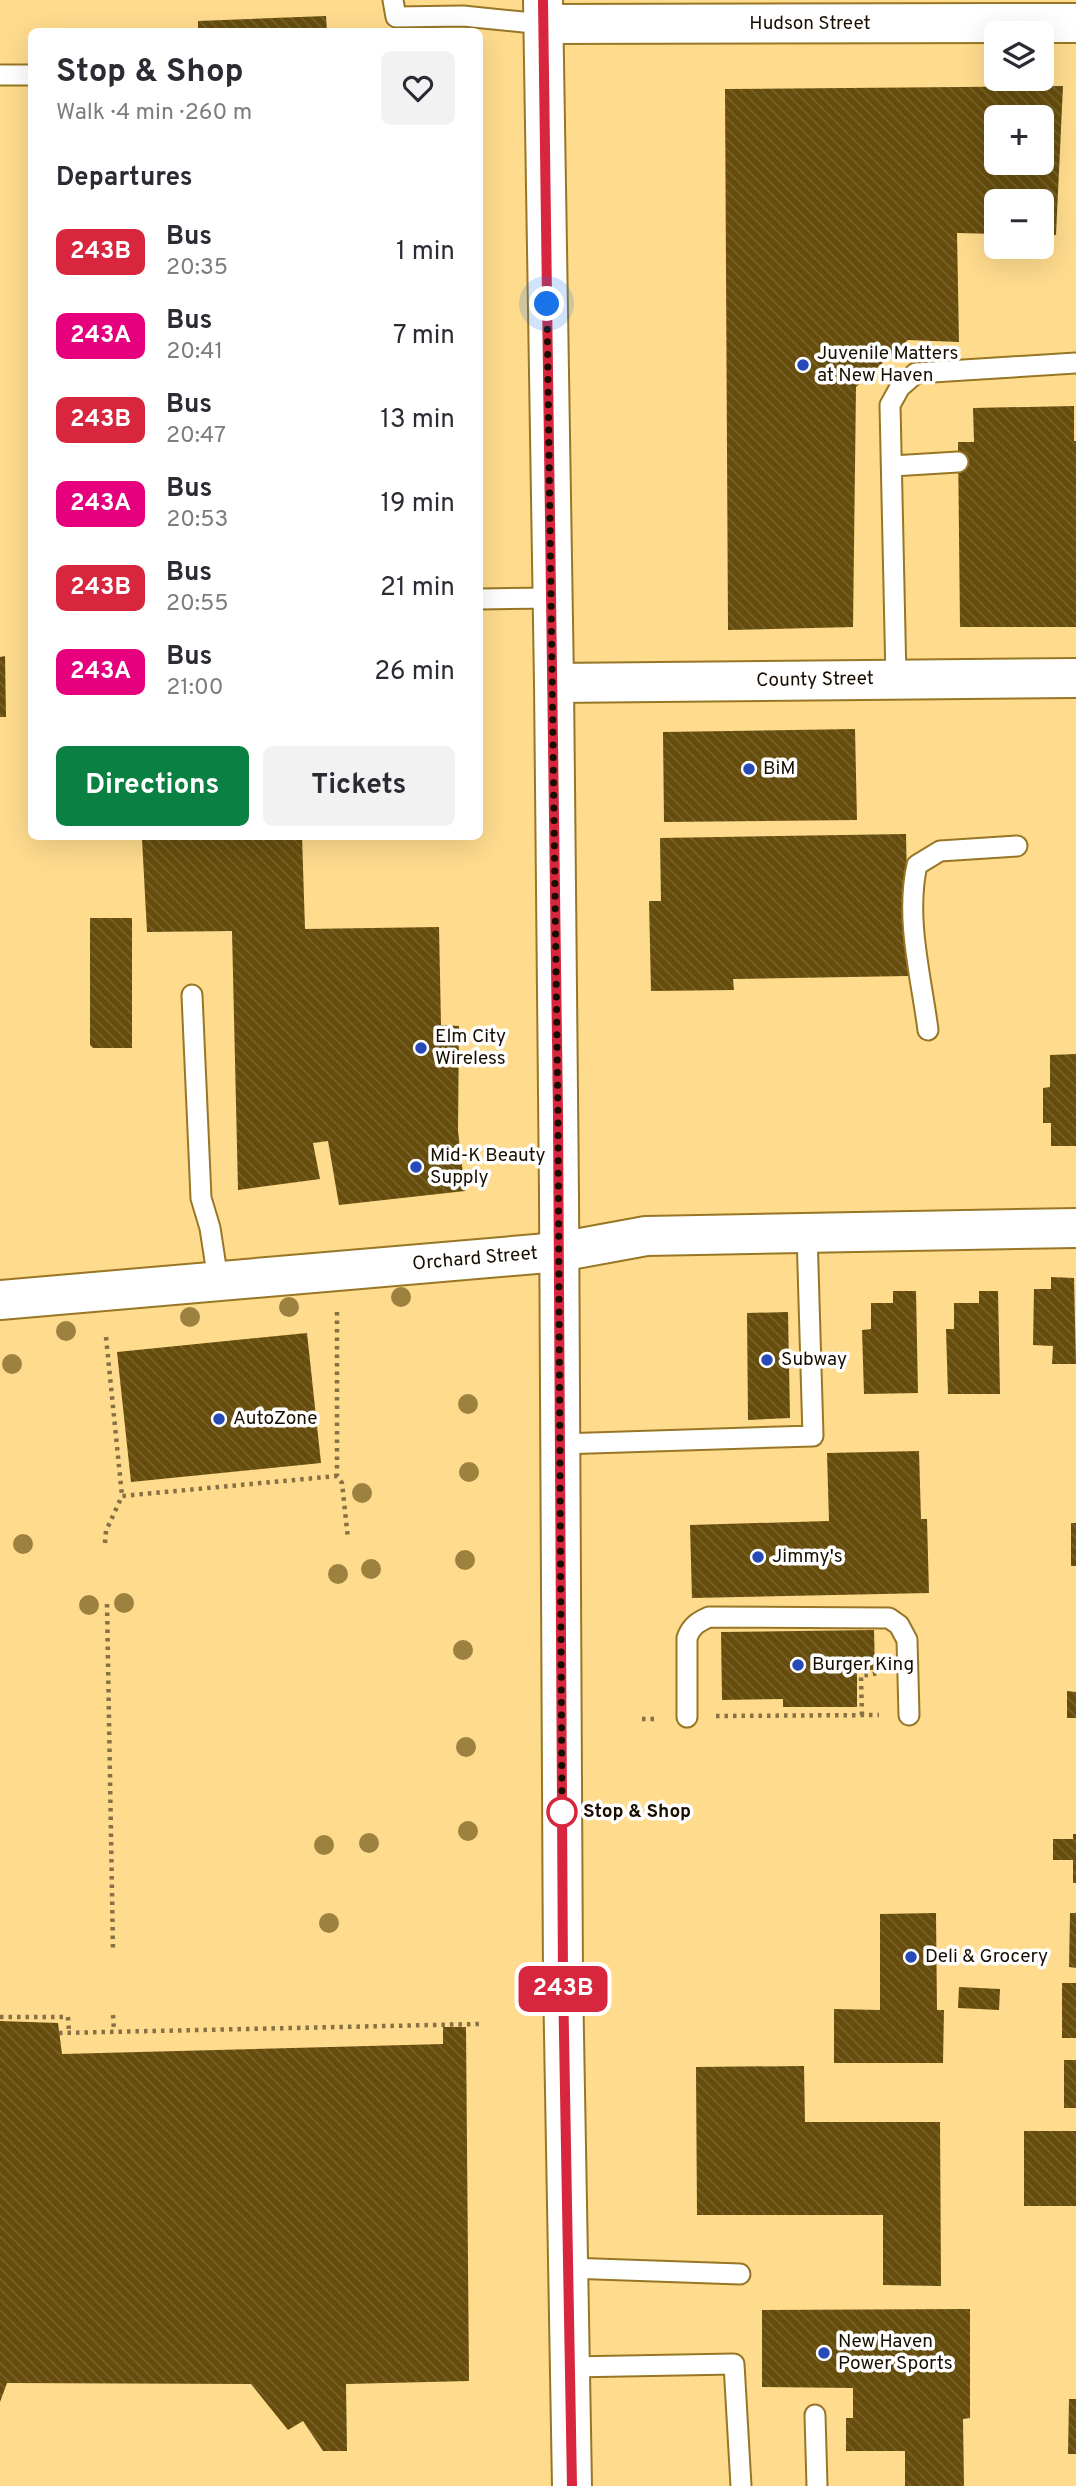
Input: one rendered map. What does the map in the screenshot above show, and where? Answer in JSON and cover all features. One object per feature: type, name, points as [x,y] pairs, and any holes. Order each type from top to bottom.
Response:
[{"type":"main road","name":"Hudson Street","points":[[543,12],[1076,23]]},
{"type":"main road","points":[[543,12],[554,683],[563,1978],[572,2486]]},
{"type":"main road","name":"County Street","points":[[554,683],[1076,678]]},
{"type":"main road","name":"Orchard Street","points":[[0,1300],[559,1252],[646,1236],[1076,1228]]},
{"type":"lane","points":[[395,16],[543,12]]},
{"type":"lane","points":[[0,75],[28,75]]},
{"type":"lane","points":[[896,679],[890,405],[900,387],[916,373],[1076,363]]},
{"type":"lane","points":[[892,466],[958,462]]},
{"type":"lane","points":[[483,599],[552,598]]},
{"type":"lane","points":[[928,1030],[913,922],[912,886],[917,864],[940,851],[1017,846]]},
{"type":"lane","points":[[192,995],[201,1198],[210,1228],[218,1280]]},
{"type":"lane","points":[[560,1444],[813,1436],[807,1233]]},
{"type":"lane","points":[[687,1717],[687,1638],[690,1629],[709,1617],[890,1618],[899,1625],[907,1640],[909,1715]]},
{"type":"lane","points":[[569,2268],[740,2274]]},
{"type":"lane","points":[[570,2367],[734,2364],[741,2486]]},
{"type":"lane","points":[[815,2415],[817,2486]]},
{"type":"path","points":[[337,1312],[337,1476],[342,1483],[348,1539]]},
{"type":"path","points":[[105,1543],[106,1531],[122,1496],[106,1337]]},
{"type":"path","points":[[122,1496],[337,1476]]},
{"type":"path","points":[[107,1604],[113,1950]]},
{"type":"path","points":[[642,1720],[687,1717],[909,1715]]},
{"type":"path","points":[[113,2015],[114,2031]]},
{"type":"path","points":[[0,2017],[68,2017],[69,2032]]},
{"type":"path","points":[[59,2033],[479,2024]]},
{"type":"building","points":[[326,16],[327,28],[198,28],[198,21]]},
{"type":"building","name":"Juvenile Matters at New Haven","points":[[1054,86],[1063,86],[1056,235],[1054,189],[984,189],[984,234],[957,233],[959,342],[908,340],[856,387],[853,627],[728,630],[725,89],[984,87],[984,91],[1054,91]]},
{"type":"building","points":[[1074,406],[1076,627],[960,627],[958,442],[974,442],[973,408]]},
{"type":"building","points":[[5,656],[6,717],[0,717],[0,657]]},
{"type":"building","points":[[855,729],[857,820],[664,822],[663,732]]},
{"type":"building","points":[[906,834],[909,976],[733,979],[734,990],[651,991],[649,901],[661,901],[660,838]]},
{"type":"building","points":[[142,840],[302,840],[305,929],[439,927],[441,1025],[459,1026],[458,1131],[465,1191],[339,1205],[328,1141],[313,1143],[320,1179],[238,1190],[232,931],[147,932]]},
{"type":"building","points":[[90,918],[132,918],[132,1048],[93,1048],[90,1045]]},
{"type":"building","points":[[1076,1054],[1076,1146],[1051,1146],[1051,1123],[1043,1123],[1043,1088],[1050,1087],[1050,1055]]},
{"type":"building","points":[[1051,1277],[1074,1278],[1076,1364],[1052,1364],[1053,1346],[1033,1345],[1034,1289],[1051,1289]]},
{"type":"building","points":[[893,1291],[916,1291],[918,1393],[864,1394],[862,1330],[871,1329],[871,1303],[893,1303]]},
{"type":"building","points":[[979,1291],[998,1291],[1000,1394],[948,1394],[946,1329],[954,1329],[954,1303],[979,1303]]},
{"type":"building","points":[[788,1312],[790,1418],[748,1420],[747,1313]]},
{"type":"building","points":[[307,1333],[321,1463],[131,1482],[117,1352]]},
{"type":"building","points":[[919,1451],[921,1519],[927,1519],[929,1593],[692,1598],[690,1525],[829,1521],[827,1453]]},
{"type":"building","points":[[1071,1523],[1076,1523],[1076,1566],[1071,1566]]},
{"type":"building","points":[[874,1630],[875,1670],[857,1670],[857,1707],[783,1707],[783,1699],[722,1700],[721,1632]]},
{"type":"building","points":[[1067,1691],[1076,1692],[1076,1718],[1067,1718]]},
{"type":"building","points":[[1073,1834],[1076,1834],[1076,1883],[1073,1883],[1073,1860],[1053,1860],[1053,1839],[1073,1839]]},
{"type":"building","points":[[936,1913],[937,2010],[944,2010],[943,2063],[834,2063],[834,2009],[880,2010],[880,1914]]},
{"type":"building","points":[[1070,1913],[1076,1913],[1076,1968],[1069,1967]]},
{"type":"building","points":[[1062,1983],[1076,1983],[1076,2038],[1062,2038]]},
{"type":"building","points":[[959,1987],[1000,1989],[999,2010],[958,2008]]},
{"type":"building","points":[[0,2021],[58,2023],[62,2054],[443,2044],[443,2027],[466,2027],[469,2381],[346,2384],[347,2451],[323,2451],[303,2421],[288,2430],[251,2384],[7,2383],[0,2402]]},
{"type":"building","points":[[1064,2060],[1076,2060],[1076,2108],[1064,2108]]},
{"type":"building","points":[[804,2066],[805,2122],[940,2122],[941,2286],[883,2285],[883,2215],[697,2215],[696,2067]]},
{"type":"building","points":[[1024,2131],[1076,2131],[1076,2206],[1024,2206]]},
{"type":"building","points":[[970,2309],[970,2418],[963,2419],[964,2486],[905,2486],[905,2451],[846,2451],[846,2418],[853,2418],[853,2388],[762,2387],[762,2310]]},
{"type":"building","points":[[1069,2399],[1076,2399],[1076,2454],[1068,2454]]},
{"type":"bus line","name":"243B","points":[[543,0],[554,683],[563,1978],[572,2486]]},
{"type":"place","name":"Juvenile Matters at New Haven","points":[[803,365]]},
{"type":"place","name":"BiM","points":[[749,769]]},
{"type":"place","name":"Elm City Wireless","points":[[421,1048]]},
{"type":"place","name":"Mid-K Beauty Supply","points":[[416,1167]]},
{"type":"place","name":"Subway","points":[[767,1360]]},
{"type":"place","name":"AutoZone","points":[[219,1419]]},
{"type":"place","name":"Jimmy's","points":[[758,1557]]},
{"type":"place","name":"Burger King","points":[[798,1665]]},
{"type":"place","name":"Stop & Shop","points":[[562,1812]]},
{"type":"place","name":"Deli & Grocery","points":[[911,1957]]},
{"type":"place","name":"New Haven Power Sports","points":[[824,2353]]},
{"type":"route","points":[[547,304],[554,683],[562,1824],[562,1812]]}]
